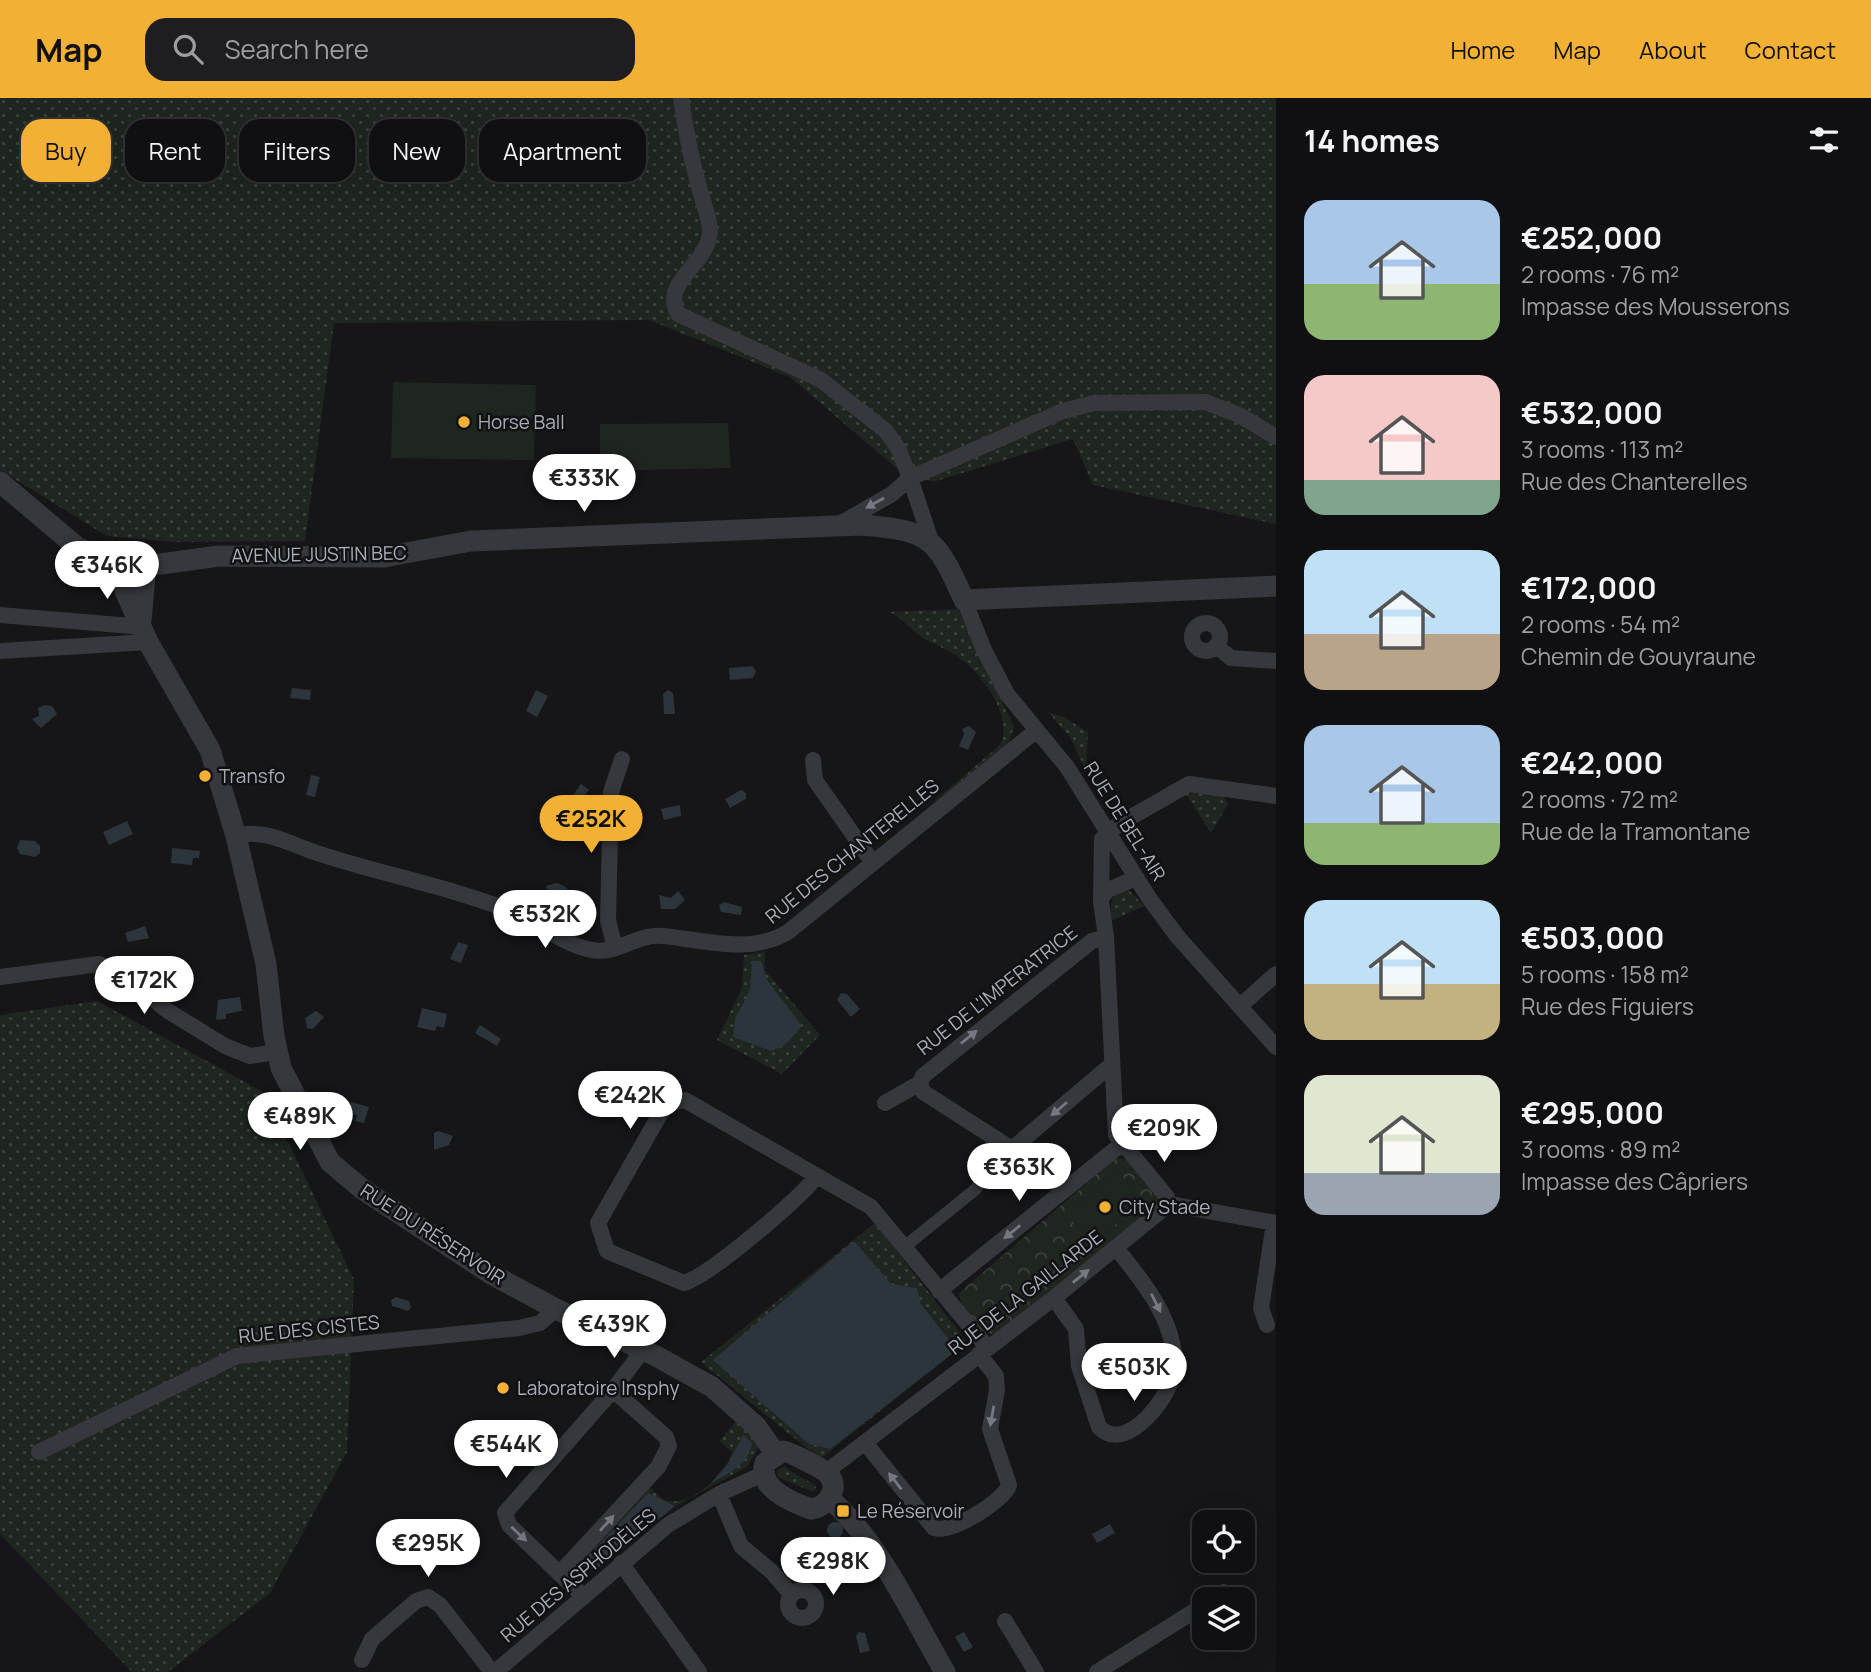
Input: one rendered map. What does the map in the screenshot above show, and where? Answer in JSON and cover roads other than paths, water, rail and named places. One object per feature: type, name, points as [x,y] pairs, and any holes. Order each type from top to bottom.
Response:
[{"type":"street","points":[[681,98],[687,140],[710,229],[700,259],[674,290],[674,307],[678,314],[804,371],[839,391],[893,439],[910,478],[931,541],[946,560],[964,600],[1276,586]]},
{"type":"street","points":[[838,525],[892,494],[910,478],[1063,411],[1094,403],[1205,402],[1239,415],[1276,437]]},
{"type":"street","name":"AVENUE JUSTIN BEC","points":[[0,482],[77,547],[120,566],[146,566],[219,556],[384,557],[471,541],[838,525],[913,531],[931,541]]},
{"type":"street","name":"RUE DU RÉSERVOIR","points":[[120,566],[125,591],[144,630],[206,741],[236,836],[266,964],[277,1052],[287,1084],[336,1170],[491,1273],[556,1309],[643,1350],[712,1387],[755,1426],[775,1453]]},
{"type":"street","points":[[144,630],[146,566]]},
{"type":"street","name":"RUE DE BEL-AIR","points":[[964,600],[984,649],[1007,694],[1067,767],[1136,878],[1177,936],[1276,1047]]},
{"type":"street","points":[[0,615],[144,630]]},
{"type":"street","points":[[0,651],[144,630]]},
{"type":"street","points":[[1216,646],[1231,658],[1276,661]]},
{"type":"street","name":"RUE DES CHANTERELLES","points":[[236,836],[259,831],[364,869],[511,912],[577,947],[606,951],[651,935],[739,945],[774,940],[1037,730]]},
{"type":"street","points":[[615,948],[608,920],[611,792],[622,759]]},
{"type":"street","points":[[813,760],[815,780],[873,863]]},
{"type":"street","points":[[1267,1325],[1261,1308],[1275,1223],[1169,1204],[1167,1197],[1116,1135],[1106,937],[1101,898],[1102,839],[1107,832],[1176,788],[1189,784],[1276,796]]},
{"type":"street","points":[[1101,898],[1108,890],[1136,878]]},
{"type":"street","name":"RUE DE L'IMPERATRICE","points":[[885,1103],[920,1083],[923,1076],[1092,941],[1106,937]]},
{"type":"street","points":[[0,978],[99,964],[125,977],[168,1011],[225,1046],[250,1056],[277,1052]]},
{"type":"street","points":[[1240,1006],[1276,974]]},
{"type":"street","points":[[903,1248],[976,1189],[1004,1144],[1012,1149],[1111,1065]]},
{"type":"street","name":"RUE DE L'IMPERATRICE","points":[[920,1083],[923,1092],[1004,1144]]},
{"type":"street","points":[[816,1177],[806,1190],[747,1239],[684,1283],[607,1251],[598,1223],[668,1102],[685,1100],[728,1122],[816,1177],[871,1207],[983,1350],[996,1376],[996,1396],[990,1429],[1009,1485],[1000,1499],[947,1529],[934,1528],[866,1444]]},
{"type":"street","points":[[939,1291],[1123,1143]]},
{"type":"street","name":"RUE DE LA GAILLARDE","points":[[826,1472],[866,1444],[1169,1204]]},
{"type":"street","points":[[1054,1297],[1076,1329],[1082,1377],[1099,1427],[1106,1435],[1116,1437],[1127,1433],[1161,1400],[1173,1378],[1175,1362],[1156,1303],[1116,1248]]},
{"type":"street","name":"RUE DES CISTES","points":[[39,1452],[237,1356],[519,1328],[540,1323],[556,1309]]},
{"type":"street","points":[[584,1597],[509,1525],[505,1513],[613,1390],[643,1350]]},
{"type":"street","points":[[561,1573],[658,1467],[668,1446],[666,1437],[613,1390]]},
{"type":"street","points":[[791,1451],[808,1464],[826,1472],[832,1487],[830,1499],[818,1508],[811,1509],[771,1488],[763,1474],[765,1463],[775,1453],[791,1451]]},
{"type":"street","name":"RUE DES ASPHODÈLES","points":[[494,1672],[668,1525],[719,1494],[763,1474]]},
{"type":"street","points":[[719,1494],[741,1546],[772,1572],[792,1594]]},
{"type":"street","points":[[830,1499],[856,1527],[895,1584],[945,1672]]},
{"type":"street","points":[[621,1563],[699,1672]]},
{"type":"street","points":[[362,1660],[372,1639],[416,1601],[428,1597],[440,1605],[494,1672]]},
{"type":"street","points":[[1097,1672],[1192,1613]]},
{"type":"street","points":[[1005,1621],[1035,1672]]},
{"type":"place","name":"Horse Ball","points":[[464,422]]},
{"type":"place","name":"Transfo","points":[[205,776]]},
{"type":"place","name":"City Stade","points":[[1105,1207]]},
{"type":"place","name":"Laboratoire Insphy","points":[[503,1388]]},
{"type":"place","name":"Le Réservoir","points":[[843,1511]]}]
